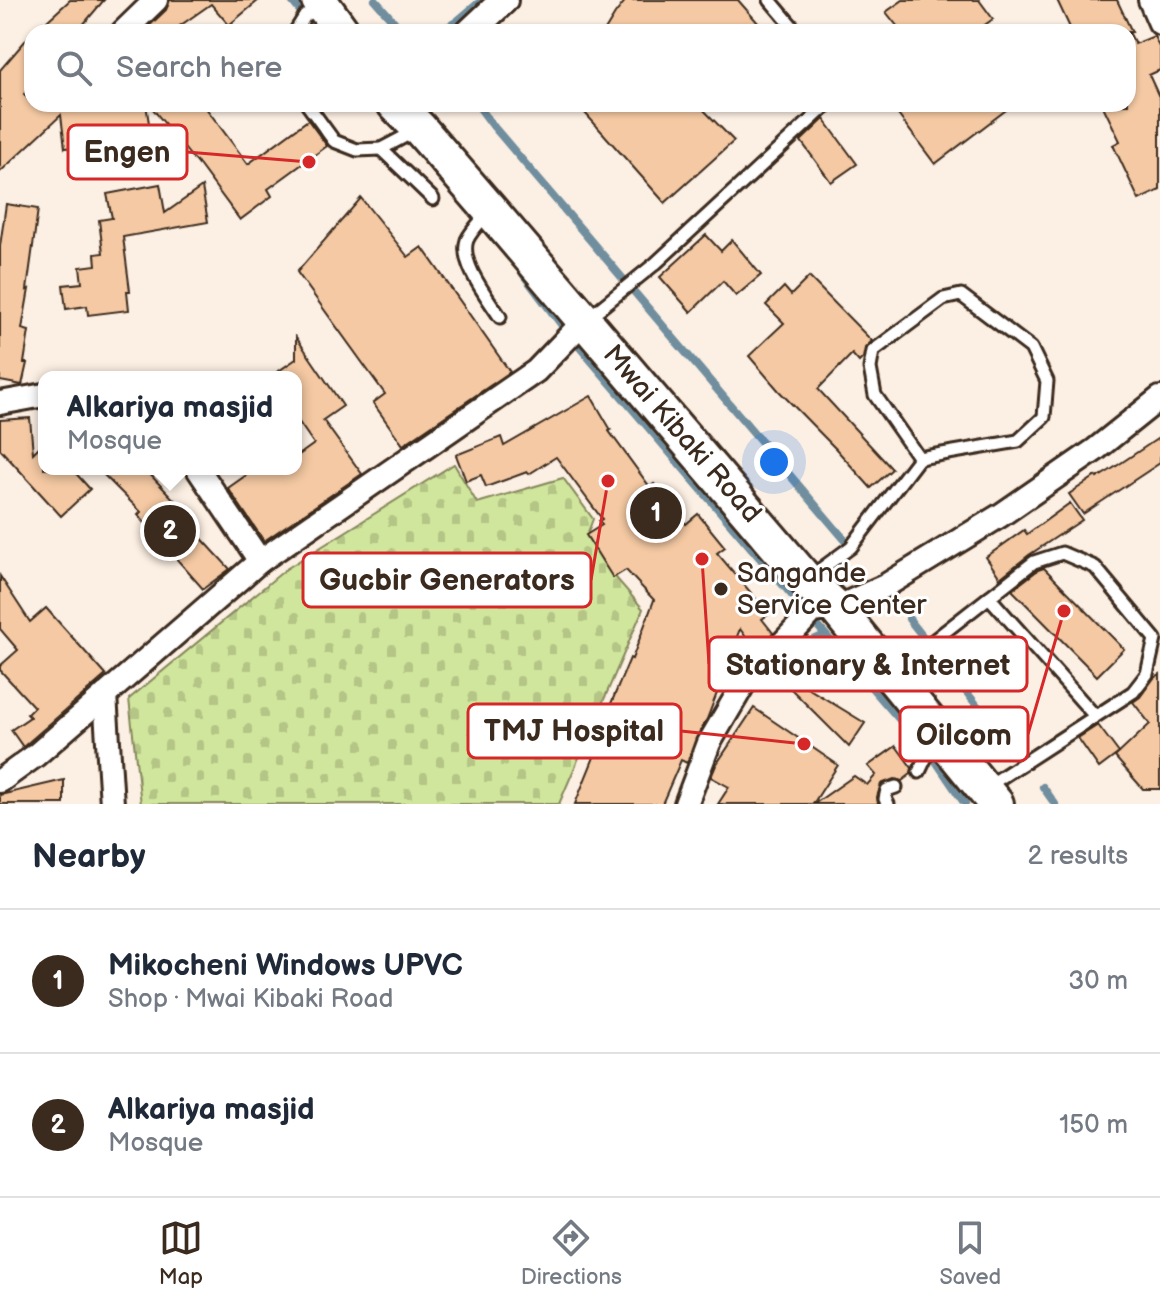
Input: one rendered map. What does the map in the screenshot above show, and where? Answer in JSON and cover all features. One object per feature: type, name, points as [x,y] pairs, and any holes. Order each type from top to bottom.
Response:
[{"type":"main road","name":"Mwai Kibaki Road","points":[[403,112],[806,580],[836,608],[990,796]]},
{"type":"street","points":[[131,24],[156,0]]},
{"type":"street","points":[[478,24],[504,0]]},
{"type":"street","points":[[1150,0],[1160,23]]},
{"type":"street","points":[[0,781],[36,755],[260,561],[536,371],[584,321]]},
{"type":"street","points":[[0,403],[38,396]]},
{"type":"street","points":[[686,804],[709,743],[743,685],[813,611],[836,608],[885,586],[1001,515],[1095,450],[1160,398]]},
{"type":"street","points":[[202,475],[260,561]]},
{"type":"street","points":[[105,695],[112,804]]},
{"type":"lane","points":[[770,0],[790,24]]},
{"type":"lane","points":[[300,24],[305,16],[328,13]]},
{"type":"lane","points":[[313,112],[334,141],[357,150],[381,149],[420,129]]},
{"type":"lane","points":[[584,321],[656,263],[819,112]]},
{"type":"lane","points":[[381,149],[433,199]]},
{"type":"lane","points":[[490,210],[468,238],[465,252],[477,282],[500,317]]},
{"type":"lane","points":[[806,580],[851,547],[919,458],[1018,441],[1044,417],[1047,381],[1031,348],[961,295],[943,299],[873,351],[870,368],[875,395],[919,458]]},
{"type":"lane","points":[[891,674],[1034,562],[1062,553],[1095,567],[1155,639],[1147,674],[1133,692],[1095,716],[990,796]]},
{"type":"lane","points":[[989,597],[1095,716]]},
{"type":"lane","points":[[919,772],[938,732]]},
{"type":"lane","points":[[888,804],[885,799],[887,790],[896,787]]},
{"type":"green space","points":[[454,464],[477,503],[563,478],[593,519],[587,535],[604,564],[643,609],[559,804],[141,804],[129,699],[286,569]]},
{"type":"building","points":[[70,0],[104,0],[84,24],[51,24],[47,21]]},
{"type":"building","points":[[170,0],[259,0],[230,24],[211,4],[182,24],[151,24],[166,10]]},
{"type":"building","points":[[626,0],[738,0],[759,24],[609,24]]},
{"type":"building","points":[[903,0],[979,0],[993,19],[986,24],[896,24],[886,12]]},
{"type":"building","points":[[1057,0],[1117,0],[1128,24],[1068,24]]},
{"type":"building","points":[[1154,36],[1160,49],[1160,70],[1149,75],[1160,99],[1160,190],[1139,200],[1113,145],[1120,141],[1106,112],[1136,112],[1136,44]]},
{"type":"building","points":[[24,42],[24,112],[147,112],[151,136],[65,148],[61,115],[0,172],[0,70]]},
{"type":"building","points":[[155,112],[209,112],[248,164],[308,120],[327,146],[268,189],[272,196],[240,220]]},
{"type":"building","points":[[584,112],[706,112],[734,141],[665,203]]},
{"type":"building","points":[[896,112],[1003,112],[935,164]]},
{"type":"building","points":[[824,119],[857,164],[831,182],[801,141]]},
{"type":"building","points":[[160,184],[165,213],[202,187],[208,222],[123,237],[130,291],[127,291],[129,310],[88,315],[87,306],[66,309],[63,285],[82,283],[80,267],[96,265],[95,254],[103,253],[99,220],[112,218],[107,194]]},
{"type":"building","points":[[361,198],[408,257],[422,247],[510,372],[403,445],[373,403],[385,394],[297,272]]},
{"type":"building","points":[[6,204],[38,209],[22,329],[29,331],[22,385],[0,381],[0,246]]},
{"type":"building","points":[[706,235],[721,251],[732,240],[761,275],[736,296],[723,281],[691,312],[660,277]]},
{"type":"building","points":[[809,277],[872,341],[859,362],[852,354],[818,389],[892,469],[871,488],[749,356],[784,323],[766,305],[784,287],[791,295]]},
{"type":"building","points":[[296,337],[343,406],[323,420],[362,474],[264,541],[228,488],[246,475],[302,475],[302,453],[314,444],[302,427],[302,371],[279,371],[296,359]]},
{"type":"building","points":[[591,396],[609,431],[650,487],[654,484],[686,524],[698,514],[725,547],[717,553],[769,614],[762,619],[773,633],[756,651],[740,629],[732,649],[726,647],[710,690],[717,693],[707,719],[687,763],[681,760],[662,804],[575,804],[594,757],[573,749],[592,704],[608,711],[654,600],[626,570],[613,578],[586,535],[602,525],[599,521],[602,519],[556,457],[529,474],[527,472],[486,487],[481,475],[466,481],[456,455],[501,437],[504,446]]},
{"type":"building","points":[[30,418],[33,453],[38,448],[38,475],[77,475],[90,489],[61,516],[0,449],[0,420]]},
{"type":"building","points":[[1160,437],[1160,463],[1083,514],[1069,494]]},
{"type":"building","points":[[104,475],[151,475],[200,527],[195,531],[230,569],[203,589],[138,515],[141,512]]},
{"type":"building","points":[[1070,503],[1082,520],[1000,578],[986,557],[1024,530],[1027,534]]},
{"type":"building","points":[[1044,568],[1124,649],[1097,676],[1012,590]]},
{"type":"building","points":[[0,576],[30,622],[46,608],[106,675],[23,747],[11,730],[30,717],[27,714],[34,707],[0,670],[0,666],[18,650],[0,629]]},
{"type":"building","points":[[796,649],[826,656],[798,682],[865,723],[849,747],[774,672]]},
{"type":"building","points":[[1160,674],[1160,789],[1143,789],[1115,757],[1150,724],[1133,702]]},
{"type":"building","points":[[754,708],[838,765],[813,804],[718,804],[729,787],[711,777]]},
{"type":"building","points":[[1098,725],[1119,753],[1099,768],[1078,738]]},
{"type":"building","points":[[896,746],[912,768],[911,774],[902,781],[894,779],[881,784],[878,804],[814,804],[854,776],[867,785],[876,775],[868,766]]},
{"type":"building","points":[[64,780],[64,804],[0,804],[0,795]]},
{"type":"waterway","points":[[291,0],[310,24]]},
{"type":"waterway","points":[[375,0],[396,24]]},
{"type":"waterway","points":[[453,24],[482,0]]},
{"type":"waterway","points":[[483,112],[851,547]]},
{"type":"waterway","points":[[523,274],[570,336],[795,599]]},
{"type":"waterway","points":[[909,619],[1001,736]]},
{"type":"waterway","points":[[816,624],[915,737]]},
{"type":"waterway","points":[[784,653],[825,635]]},
{"type":"waterway","points":[[931,754],[965,804]]},
{"type":"waterway","points":[[1043,787],[1055,804]]},
{"type":"place","name":"Engen","points":[[309,162]]},
{"type":"place","name":"Gucbir Generators","points":[[608,481]]},
{"type":"place","name":"Mikocheni Windows UPVC","points":[[656,513]]},
{"type":"place","name":"Alkariya masjid","points":[[170,531]]},
{"type":"place","name":"Stationary & Internet","points":[[702,559]]},
{"type":"place","name":"Sangande Service Center","points":[[721,589]]},
{"type":"place","name":"Oilcom","points":[[1064,611]]},
{"type":"place","name":"TMJ Hospital","points":[[804,744]]}]
